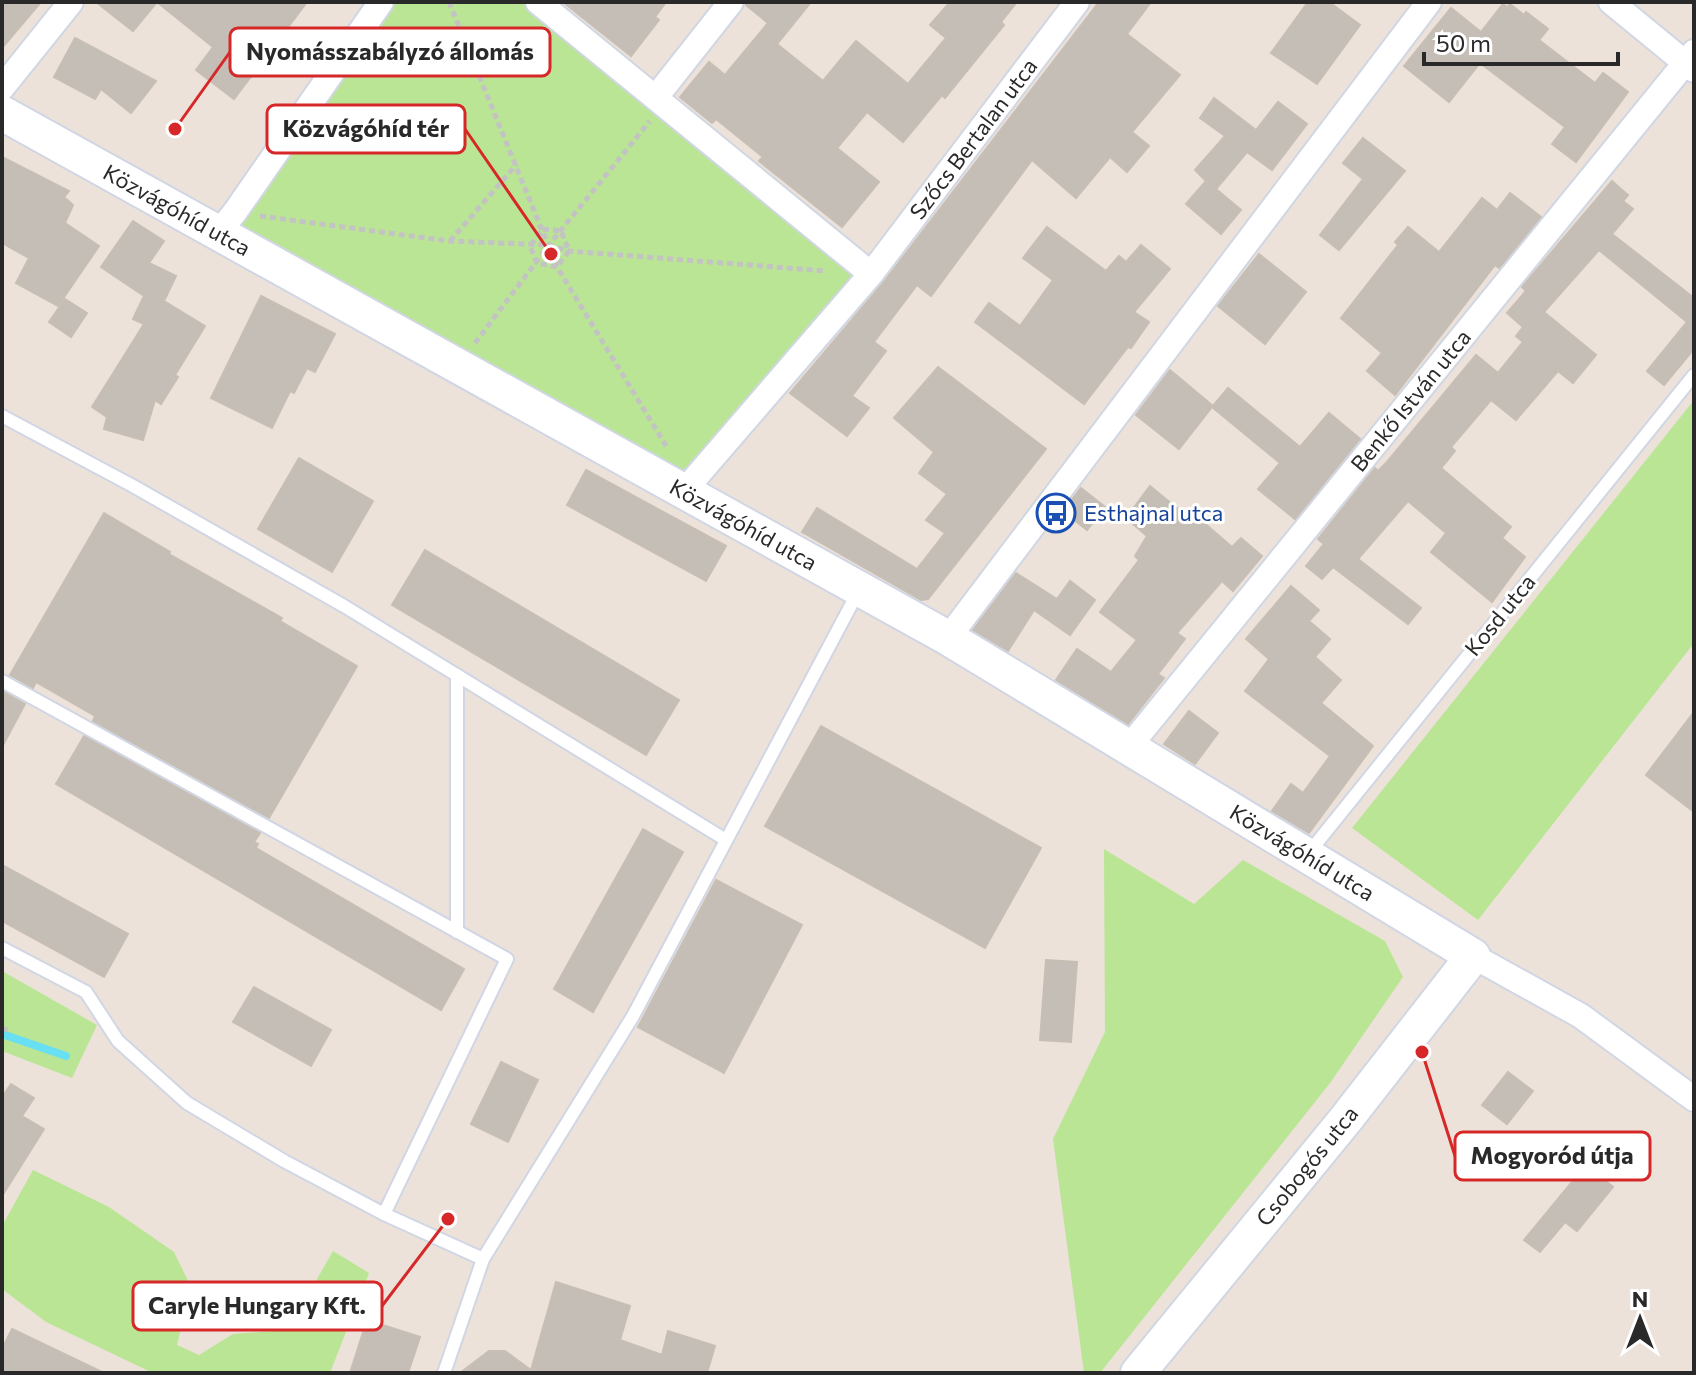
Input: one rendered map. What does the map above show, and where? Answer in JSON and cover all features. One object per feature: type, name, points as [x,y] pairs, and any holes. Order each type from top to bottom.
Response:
[{"type":"street","points":[[2,88],[71,2]]},
{"type":"street","points":[[226,223],[381,2]]},
{"type":"street","points":[[538,2],[871,274]]},
{"type":"street","points":[[660,100],[731,2]]},
{"type":"street","name":"Szőcs Bertalan utca","points":[[683,491],[871,274],[1077,2]]},
{"type":"street","points":[[948,638],[1429,2]]},
{"type":"street","points":[[1611,2],[1691,61]]},
{"type":"street","name":"Benkő István utca","points":[[1128,748],[1691,61]]},
{"type":"street","name":"Közvágóhíd utca","points":[[2,113],[226,223],[458,366],[948,638],[1473,956]]},
{"type":"street","points":[[1473,956],[1581,1016],[1694,1099]]},
{"type":"street","name":"Csobogós utca","points":[[1138,1373],[1346,1119],[1473,956]]},
{"type":"lane","name":"Kosd utca","points":[[1306,856],[1694,375]]},
{"type":"lane","points":[[2,416],[147,493],[344,606],[726,840]]},
{"type":"lane","points":[[444,1373],[483,1259],[633,1016],[859,589]]},
{"type":"lane","points":[[457,675],[457,932]]},
{"type":"lane","points":[[2,681],[507,959],[384,1214]]},
{"type":"lane","points":[[2,948],[86,992],[118,1041],[187,1103],[284,1161],[384,1214],[483,1259]]},
{"type":"path","points":[[449,2],[557,267],[667,447],[683,491]]},
{"type":"path","points":[[458,366],[660,100]]},
{"type":"path","points":[[449,241],[478,202],[517,164]]},
{"type":"path","points":[[226,223],[449,241],[549,245],[569,251],[871,274]]},
{"type":"path","points":[[543,229],[561,231]]},
{"type":"path","points":[[530,246],[543,229]]},
{"type":"path","points":[[561,231],[569,251]]},
{"type":"path","points":[[530,246],[537,263]]},
{"type":"path","points":[[557,267],[569,251]]},
{"type":"path","points":[[537,263],[557,267]]},
{"type":"green space","points":[[381,2],[538,2],[871,274],[684,491],[218,233]]},
{"type":"green space","points":[[1694,400],[1694,643],[1478,920],[1352,828]]},
{"type":"green space","points":[[1104,849],[1194,904],[1243,860],[1385,941],[1403,977],[1330,1083],[1100,1373],[1084,1373],[1053,1139],[1105,1032]]},
{"type":"green space","points":[[2,971],[97,1025],[72,1078],[2,1051]]},
{"type":"green space","points":[[33,1170],[109,1207],[174,1252],[191,1287],[177,1345],[199,1355],[233,1334],[288,1330],[333,1251],[369,1273],[330,1373],[153,1373],[46,1322],[2,1289],[2,1226]]},
{"type":"building","points":[[2,2],[41,2],[2,48]]},
{"type":"building","points":[[96,2],[157,2],[133,31]]},
{"type":"building","points":[[157,2],[307,2],[234,99],[196,70],[213,47]]},
{"type":"building","points":[[563,2],[666,2],[655,17],[659,20],[631,56]]},
{"type":"building","points":[[746,2],[811,2],[777,44],[823,81],[856,41],[908,84],[946,38],[930,25],[950,2],[1017,2],[1001,22],[1004,25],[945,98],[942,95],[903,142],[867,112],[837,148],[879,182],[842,227],[759,161],[763,157],[716,119],[712,123],[680,97],[709,62],[725,75],[768,23]]},
{"type":"building","points":[[1099,2],[1151,2],[1127,34],[1180,75],[1132,132],[1149,146],[1127,172],[1110,157],[1076,198],[1032,160],[931,296],[917,285],[874,342],[886,351],[852,396],[869,408],[847,436],[790,393],[883,283]]},
{"type":"building","points":[[1308,2],[1329,2],[1360,25],[1317,84],[1271,53]]},
{"type":"building","points":[[1503,4],[1507,7],[1510,4],[1524,15],[1526,12],[1548,29],[1539,40],[1595,83],[1603,73],[1628,92],[1576,162],[1552,144],[1565,127],[1480,63],[1449,102],[1404,66],[1451,8],[1481,32]]},
{"type":"building","points":[[75,38],[156,81],[131,113],[101,89],[95,99],[54,77]]},
{"type":"building","points":[[1214,98],[1256,130],[1278,102],[1307,124],[1272,170],[1247,152],[1216,189],[1241,210],[1221,234],[1186,204],[1206,181],[1195,170],[1225,136],[1200,118]]},
{"type":"building","points":[[1363,138],[1405,171],[1339,250],[1320,235],[1363,179],[1343,163]]},
{"type":"building","points":[[2,157],[69,191],[64,197],[73,205],[65,223],[99,246],[58,306],[16,283],[29,258],[2,243]]},
{"type":"building","points":[[1612,181],[1628,195],[1623,201],[1633,209],[1612,234],[1694,298],[1694,349],[1664,385],[1647,371],[1687,322],[1599,250],[1544,312],[1596,355],[1573,383],[1558,371],[1516,420],[1491,400],[1451,447],[1455,451],[1441,468],[1511,527],[1502,538],[1525,557],[1492,602],[1431,552],[1446,533],[1408,501],[1358,559],[1421,608],[1408,624],[1333,567],[1322,579],[1306,566],[1324,544],[1318,539],[1375,468],[1378,471],[1387,462],[1476,355],[1498,373],[1523,342],[1516,336],[1523,327],[1507,313],[1526,291],[1522,287]]},
{"type":"building","points":[[1510,193],[1541,217],[1499,268],[1495,265],[1395,395],[1367,371],[1382,353],[1341,318],[1398,245],[1395,242],[1408,227],[1439,252],[1482,198],[1497,210]]},
{"type":"building","points":[[133,221],[164,241],[149,263],[176,276],[164,301],[205,326],[161,404],[155,400],[143,440],[104,429],[107,417],[92,407],[144,324],[133,319],[144,296],[101,267]]},
{"type":"building","points":[[1047,227],[1106,271],[1119,256],[1126,262],[1141,245],[1170,269],[1134,312],[1149,322],[1084,404],[975,322],[989,303],[1020,326],[1053,280],[1023,258]]},
{"type":"building","points":[[1259,254],[1306,292],[1265,344],[1218,306]]},
{"type":"building","points":[[261,296],[335,334],[315,372],[307,368],[294,393],[290,391],[272,428],[211,398]]},
{"type":"building","points":[[65,299],[87,313],[71,337],[49,322]]},
{"type":"building","points":[[938,367],[1046,449],[928,599],[921,600],[802,532],[817,508],[917,569],[945,533],[926,520],[947,494],[919,473],[934,452],[894,418]]},
{"type":"building","points":[[1170,370],[1213,406],[1228,388],[1300,447],[1329,413],[1360,439],[1295,519],[1258,489],[1280,463],[1212,407],[1179,449],[1136,415]]},
{"type":"building","points":[[299,458],[373,501],[332,572],[258,529]]},
{"type":"building","points":[[586,470],[726,546],[706,581],[567,505]]},
{"type":"building","points":[[1150,486],[1184,514],[1188,509],[1232,547],[1241,538],[1262,556],[1233,591],[1222,581],[1177,633],[1185,639],[1158,674],[1164,678],[1128,724],[1056,680],[1077,649],[1111,672],[1137,640],[1100,612],[1139,560],[1135,556],[1147,536],[1126,518]]},
{"type":"building","points":[[1081,488],[1105,507],[1087,530],[1063,511]]},
{"type":"building","points":[[104,513],[357,666],[269,818],[93,721],[95,716],[36,682],[33,688],[10,675]]},
{"type":"building","points":[[425,550],[679,700],[646,755],[392,605]]},
{"type":"building","points":[[1016,573],[1057,599],[1070,581],[1095,600],[1070,635],[1034,610],[1008,651],[973,630]]},
{"type":"building","points":[[1291,586],[1319,610],[1309,621],[1330,639],[1315,657],[1341,680],[1321,703],[1373,746],[1309,833],[1272,811],[1291,784],[1303,793],[1330,756],[1245,691],[1269,659],[1246,639]]},
{"type":"building","points":[[2,691],[25,704],[2,747]]},
{"type":"building","points":[[1189,711],[1218,733],[1195,764],[1164,744]]},
{"type":"building","points":[[1694,712],[1694,812],[1646,775]]},
{"type":"building","points":[[821,726],[1041,848],[985,948],[765,826]]},
{"type":"building","points":[[84,736],[260,833],[254,842],[258,844],[256,848],[464,969],[441,1010],[56,784]]},
{"type":"building","points":[[643,829],[683,852],[593,1012],[554,989]]},
{"type":"building","points":[[2,865],[128,934],[104,977],[2,921]]},
{"type":"building","points":[[716,880],[802,925],[724,1073],[638,1027]]},
{"type":"building","points":[[1046,960],[1077,962],[1071,1042],[1040,1040]]},
{"type":"building","points":[[254,987],[331,1030],[311,1066],[233,1022]]},
{"type":"building","points":[[501,1062],[538,1080],[508,1142],[471,1124]]},
{"type":"building","points":[[1508,1072],[1533,1091],[1507,1124],[1482,1105]]},
{"type":"building","points":[[11,1084],[34,1098],[22,1116],[44,1129],[2,1196],[2,1097]]},
{"type":"building","points":[[1586,1165],[1613,1187],[1577,1231],[1565,1222],[1540,1252],[1524,1240]]},
{"type":"building","points":[[556,1282],[630,1306],[620,1340],[662,1355],[668,1331],[715,1346],[707,1373],[460,1373],[489,1351],[505,1351],[531,1370]]},
{"type":"building","points":[[367,1320],[420,1337],[408,1373],[350,1373]]},
{"type":"building","points":[[12,1329],[104,1373],[2,1373],[2,1349]]},
{"type":"waterway","points":[[2,1034],[66,1056]]},
{"type":"place","name":"Nyomásszabályzó állomás","points":[[175,129]]},
{"type":"place","name":"Közvágóhíd tér","points":[[551,254]]},
{"type":"place","name":"Esthajnal utca","points":[[1056,513]]},
{"type":"place","name":"Mogyoród útja","points":[[1422,1052]]},
{"type":"place","name":"Caryle Hungary Kft.","points":[[448,1219]]}]
